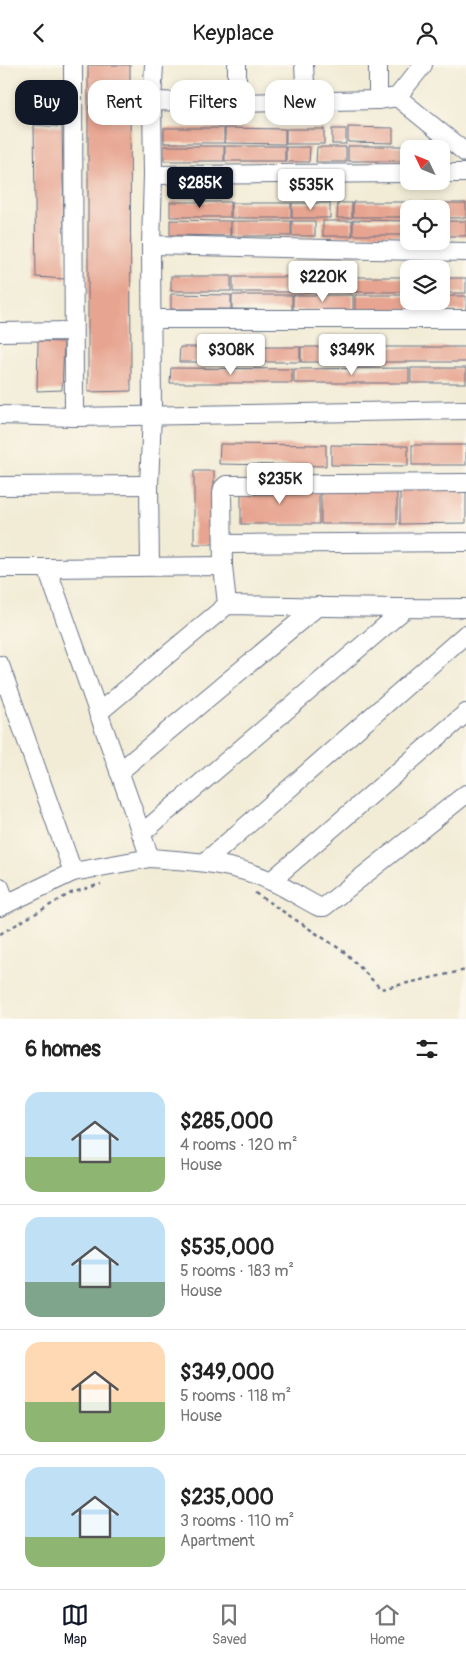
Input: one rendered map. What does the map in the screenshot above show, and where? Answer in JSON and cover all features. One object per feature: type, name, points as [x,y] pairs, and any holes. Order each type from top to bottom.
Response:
[{"type":"street","points":[[73,65],[74,417]]},
{"type":"street","points":[[153,80],[154,65]]},
{"type":"street","points":[[237,65],[237,80]]},
{"type":"street","points":[[304,65],[305,80]]},
{"type":"street","points":[[378,65],[378,100]]},
{"type":"street","points":[[334,101],[378,100],[397,97],[423,65]]},
{"type":"street","points":[[397,97],[466,151]]},
{"type":"street","points":[[150,566],[152,125]]},
{"type":"street","points":[[153,175],[400,173]]},
{"type":"street","points":[[450,173],[466,173]]},
{"type":"street","points":[[151,245],[466,252]]},
{"type":"street","points":[[152,319],[466,319]]},
{"type":"street","points":[[0,332],[73,331]]},
{"type":"street","points":[[0,415],[74,417],[466,409]]},
{"type":"street","points":[[227,605],[223,566],[222,493],[226,485],[466,483]]},
{"type":"street","points":[[0,486],[149,485]]},
{"type":"street","points":[[223,544],[466,543]]},
{"type":"street","points":[[0,568],[223,566]]},
{"type":"street","points":[[47,568],[150,858]]},
{"type":"street","points":[[98,713],[227,605],[406,609],[466,608]]},
{"type":"street","points":[[119,772],[318,606]]},
{"type":"street","points":[[141,834],[406,609]]},
{"type":"street","points":[[205,861],[466,634]]},
{"type":"street","points":[[0,665],[73,872]]},
{"type":"street","points":[[271,881],[466,713]]},
{"type":"street","points":[[2,899],[73,872],[150,858],[205,861],[239,869],[271,881],[319,907],[324,907],[466,794]]},
{"type":"path","points":[[0,934],[72,893],[110,882]]},
{"type":"path","points":[[252,890],[346,953],[381,989],[466,970]]},
{"type":"building","points":[[88,65],[130,65],[130,80],[88,80]]},
{"type":"building","points":[[34,125],[62,127],[65,279],[36,277]]},
{"type":"building","points":[[88,125],[130,125],[131,391],[88,392]]},
{"type":"building","points":[[348,127],[393,128],[393,143],[348,142]]},
{"type":"building","points":[[164,128],[224,128],[224,143],[164,143]]},
{"type":"building","points":[[225,128],[285,129],[285,144],[225,143]]},
{"type":"building","points":[[286,129],[324,129],[324,144],[286,144]]},
{"type":"building","points":[[332,129],[346,129],[346,144],[332,144]]},
{"type":"building","points":[[164,146],[224,146],[224,161],[164,161]]},
{"type":"building","points":[[225,146],[285,146],[285,161],[225,161]]},
{"type":"building","points":[[348,146],[400,146],[400,161],[348,161]]},
{"type":"building","points":[[286,147],[310,147],[309,162],[286,162]]},
{"type":"building","points":[[317,147],[346,147],[346,162],[316,162]]},
{"type":"building","points":[[170,202],[230,202],[230,217],[170,217]]},
{"type":"building","points":[[353,202],[400,202],[400,217],[353,217]]},
{"type":"building","points":[[231,203],[291,203],[291,218],[231,218]]},
{"type":"building","points":[[292,203],[330,203],[330,218],[292,218]]},
{"type":"building","points":[[338,203],[352,203],[352,218],[337,218]]},
{"type":"building","points":[[450,203],[466,203],[466,218],[450,218]]},
{"type":"building","points":[[170,220],[230,221],[230,236],[170,235]]},
{"type":"building","points":[[353,220],[400,221],[400,235],[353,235]]},
{"type":"building","points":[[231,221],[291,221],[291,236],[231,236]]},
{"type":"building","points":[[292,221],[315,221],[315,236],[292,236]]},
{"type":"building","points":[[323,221],[352,221],[352,236],[323,236]]},
{"type":"building","points":[[450,221],[466,221],[466,236],[450,236]]},
{"type":"building","points":[[171,276],[231,276],[231,291],[171,291]]},
{"type":"building","points":[[233,277],[293,277],[293,292],[233,292]]},
{"type":"building","points":[[294,277],[354,277],[353,292],[294,292]]},
{"type":"building","points":[[355,277],[400,277],[400,292],[355,292]]},
{"type":"building","points":[[450,278],[466,278],[466,293],[450,293]]},
{"type":"building","points":[[171,294],[231,295],[231,309],[171,309]]},
{"type":"building","points":[[232,295],[292,295],[292,310],[232,309]]},
{"type":"building","points":[[293,295],[353,295],[353,310],[293,310]]},
{"type":"building","points":[[355,295],[400,295],[400,310],[355,310]]},
{"type":"building","points":[[450,296],[466,296],[466,311],[416,310],[450,310]]},
{"type":"building","points":[[38,341],[64,342],[62,390],[37,391]]},
{"type":"building","points":[[180,347],[300,347],[300,362],[179,362]]},
{"type":"building","points":[[301,347],[466,347],[466,362],[301,362]]},
{"type":"building","points":[[171,368],[292,369],[292,383],[170,383]]},
{"type":"building","points":[[409,368],[409,383],[294,383],[294,369]]},
{"type":"building","points":[[411,368],[466,368],[466,383],[411,383]]},
{"type":"building","points":[[220,444],[326,445],[326,466],[219,464]]},
{"type":"building","points":[[331,445],[408,446],[408,466],[331,465]]},
{"type":"building","points":[[412,445],[466,445],[466,465],[412,465]]},
{"type":"building","points":[[194,471],[214,471],[214,544],[194,544]]},
{"type":"building","points":[[397,484],[397,524],[321,524],[321,485]]},
{"type":"building","points":[[466,484],[466,523],[400,524],[400,485]]},
{"type":"building","points":[[241,485],[319,485],[319,524],[241,524]]}]
